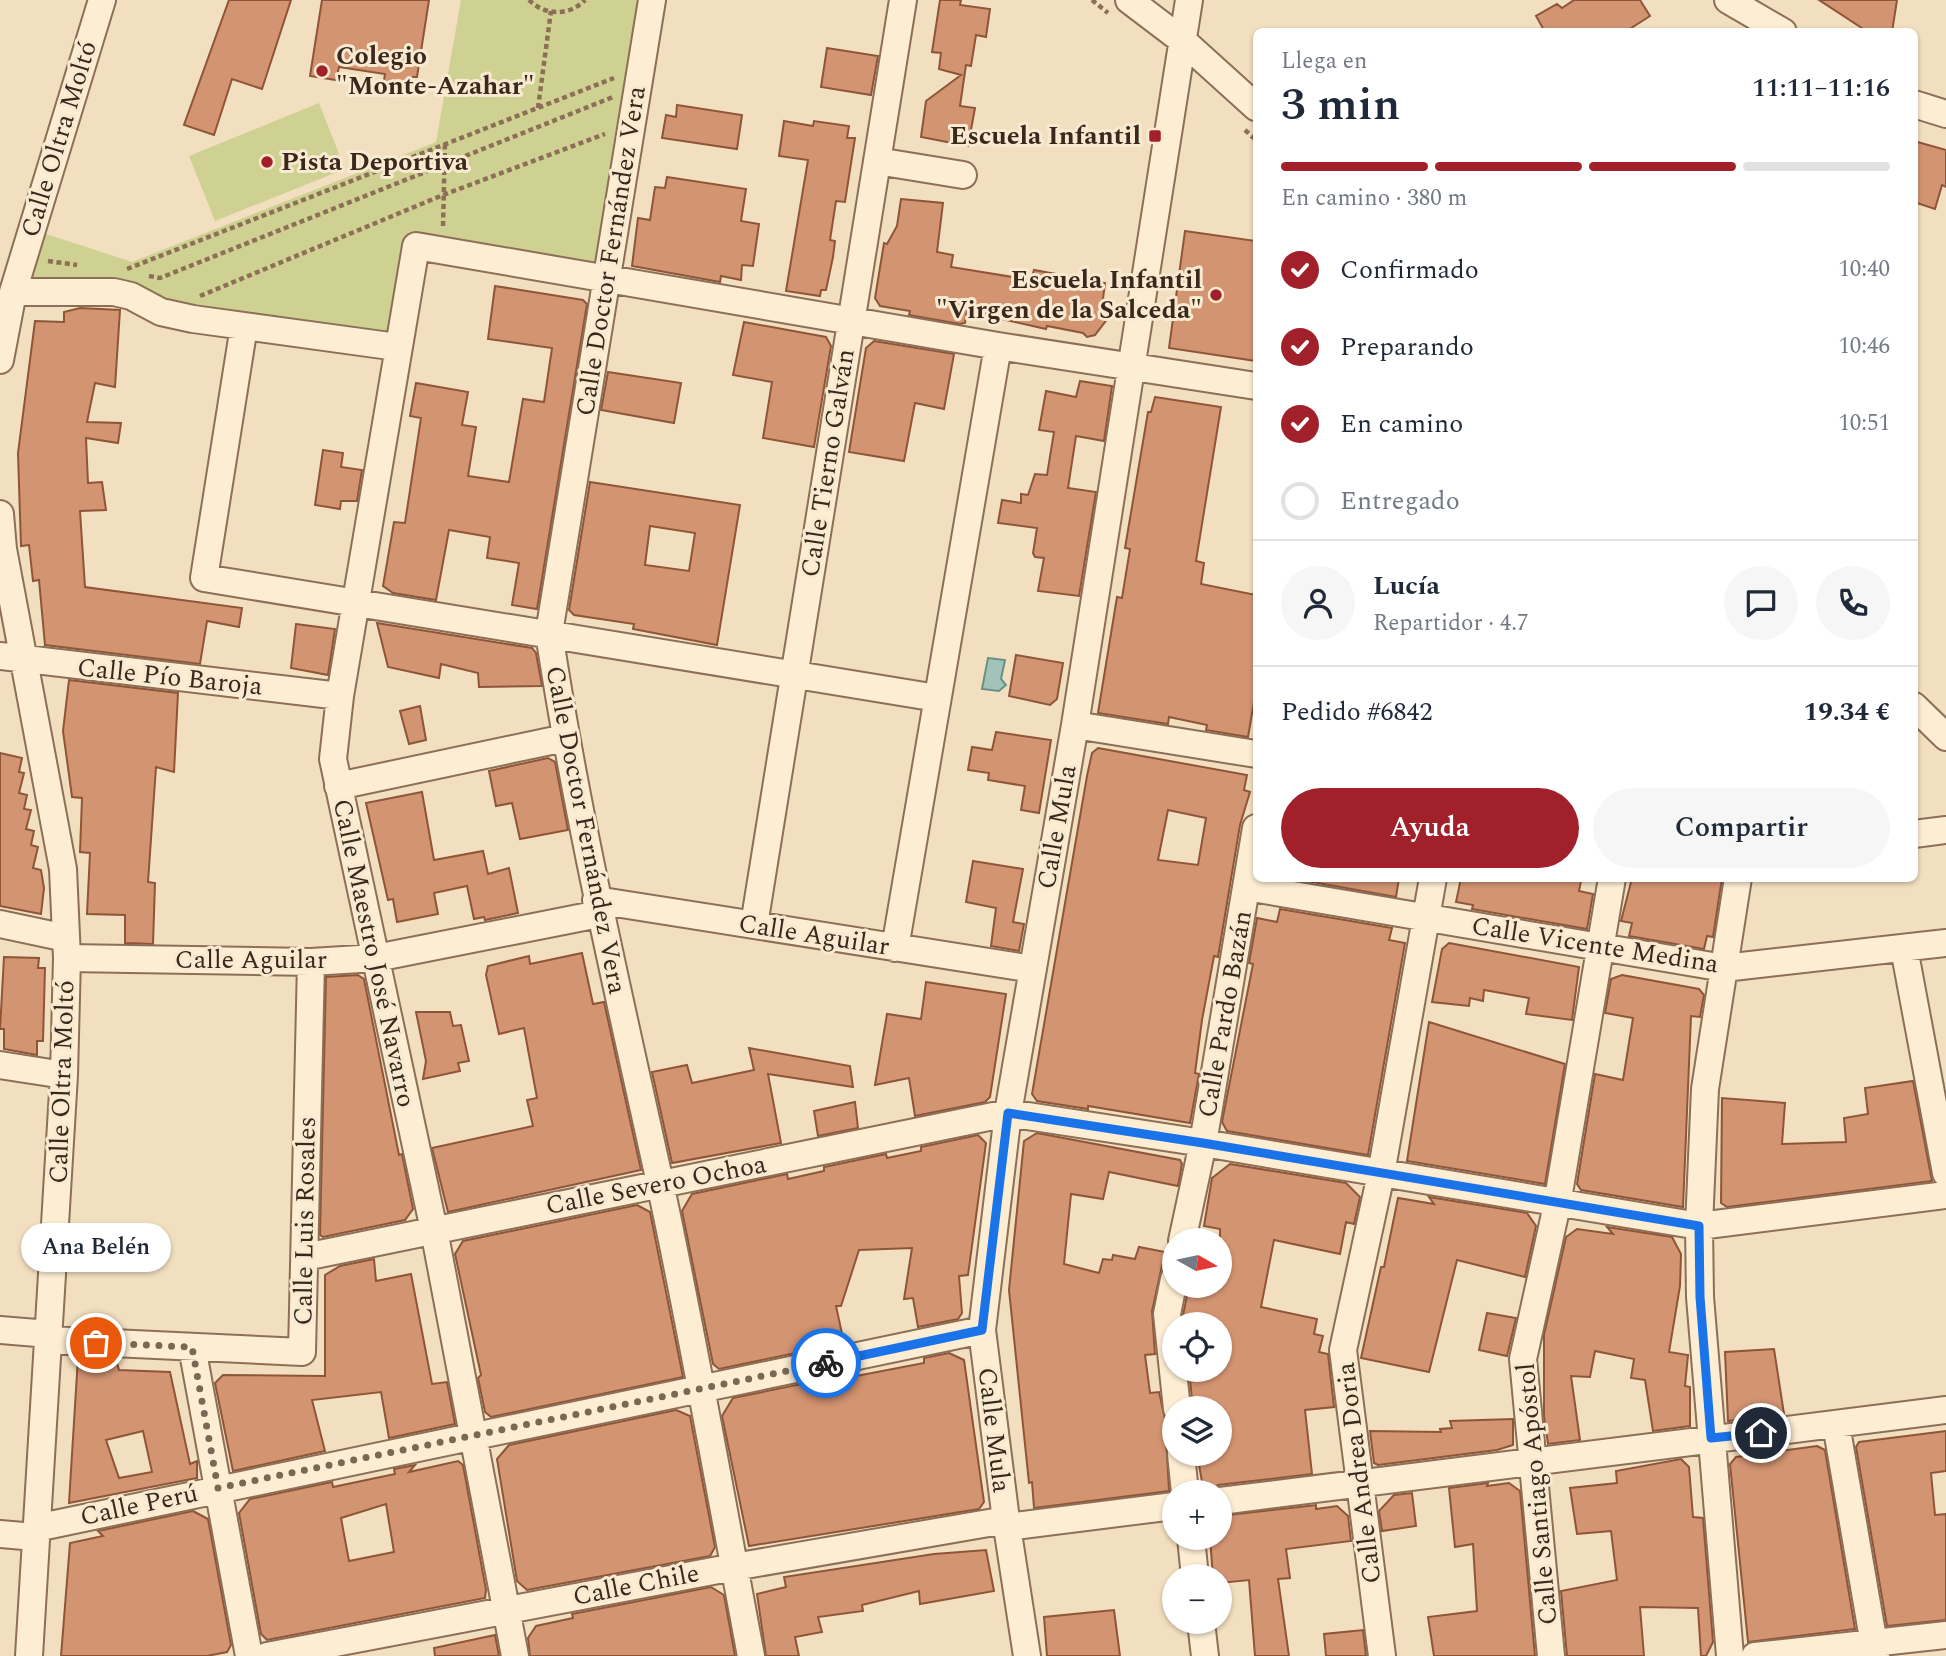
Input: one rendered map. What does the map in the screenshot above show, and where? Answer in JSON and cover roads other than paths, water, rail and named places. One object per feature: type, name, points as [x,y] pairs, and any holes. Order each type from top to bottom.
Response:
[{"type":"street","name":"Calle Oltra Moltó","points":[[0,359],[13,292],[102,0]]},
{"type":"street","name":"Calle Doctor Fernández Vera","points":[[652,0],[549,633],[565,738],[597,907],[660,1184],[751,1656]]},
{"type":"street","name":"Calle Tierno Galván","points":[[754,925],[903,0]]},
{"type":"street","points":[[1129,0],[1183,41],[1253,104]]},
{"type":"street","name":"Calle Mula","points":[[1027,1656],[1006,1523],[982,1330],[1008,1113],[1075,725],[1189,0]]},
{"type":"street","points":[[1728,0],[1776,28]]},
{"type":"street","points":[[1918,105],[1946,114]]},
{"type":"street","points":[[877,161],[963,175]]},
{"type":"street","name":"Calle Maestro José Navarro","points":[[515,1656],[434,1230],[333,759],[340,696],[416,246],[607,280]]},
{"type":"street","points":[[607,280],[1253,386]]},
{"type":"street","points":[[13,292],[114,292],[131,296],[161,312],[397,347]]},
{"type":"street","points":[[244,326],[204,578],[937,698]]},
{"type":"street","points":[[895,947],[998,346]]},
{"type":"street","name":"Calle Oltra Moltó","points":[[0,514],[12,658],[63,869],[67,948],[64,1075],[29,1656]]},
{"type":"street","name":"Calle Pío Baroja","points":[[12,658],[340,696]]},
{"type":"street","points":[[1918,710],[1935,729]]},
{"type":"street","points":[[1075,725],[1253,754]]},
{"type":"street","points":[[338,786],[565,738]]},
{"type":"street","points":[[1918,834],[1946,831]]},
{"type":"street","name":"Calle Pardo Bazán","points":[[1185,1228],[1203,1143],[1253,846]]},
{"type":"street","name":"Calle Andrea Doria","points":[[1382,1656],[1343,1350],[1381,1174],[1432,882]]},
{"type":"street","name":"Calle Santiago Apóstol","points":[[1551,1656],[1523,1359],[1557,1205],[1611,882]]},
{"type":"street","points":[[1730,1656],[1700,1297],[1699,1226],[1705,1089],[1737,882]]},
{"type":"street","name":"Calle Vicente Medina","points":[[1246,887],[1724,968],[1946,943]]},
{"type":"street","name":"Calle Aguilar","points":[[0,924],[67,948],[312,962],[376,958],[597,907],[754,925],[1032,969]]},
{"type":"street","points":[[1904,948],[1946,1173]]},
{"type":"street","name":"Calle Luis Rosales","points":[[0,1330],[49,1337],[302,1352],[312,962]]},
{"type":"street","points":[[0,1065],[64,1075]]},
{"type":"street","points":[[1008,1113],[1203,1143],[1557,1205],[1699,1226],[1946,1195]]},
{"type":"street","name":"Calle Severo Ochoa","points":[[305,1256],[1008,1113]]},
{"type":"street","points":[[1170,1298],[1167,1314],[1176,1396]]},
{"type":"street","name":"Calle Perú","points":[[0,1534],[36,1532],[218,1488],[982,1330]]},
{"type":"street","points":[[192,1347],[249,1656]]},
{"type":"street","points":[[1232,1499],[1946,1410]]},
{"type":"street","points":[[1836,1424],[1875,1649]]},
{"type":"street","name":"Calle Chile","points":[[267,1656],[734,1567],[1006,1523],[1162,1507]]},
{"type":"street","points":[[1202,1634],[1205,1656]]},
{"type":"street","points":[[1755,1656],[1875,1649],[1946,1635]]},
{"type":"water","points":[[988,658],[1005,660],[1001,679],[1006,685],[999,691],[982,689]]},
{"type":"place","name":"Colegio \"Monte-Azahar\"","points":[[322,71]]},
{"type":"place","name":"Escuela Infantil","points":[[1155,136]]},
{"type":"place","name":"Pista Deportiva","points":[[267,162]]},
{"type":"place","name":"Escuela Infantil \"Virgen de la Salceda\"","points":[[1216,295]]},
{"type":"place","name":"Ana Belén","points":[[96,1343]]}]
